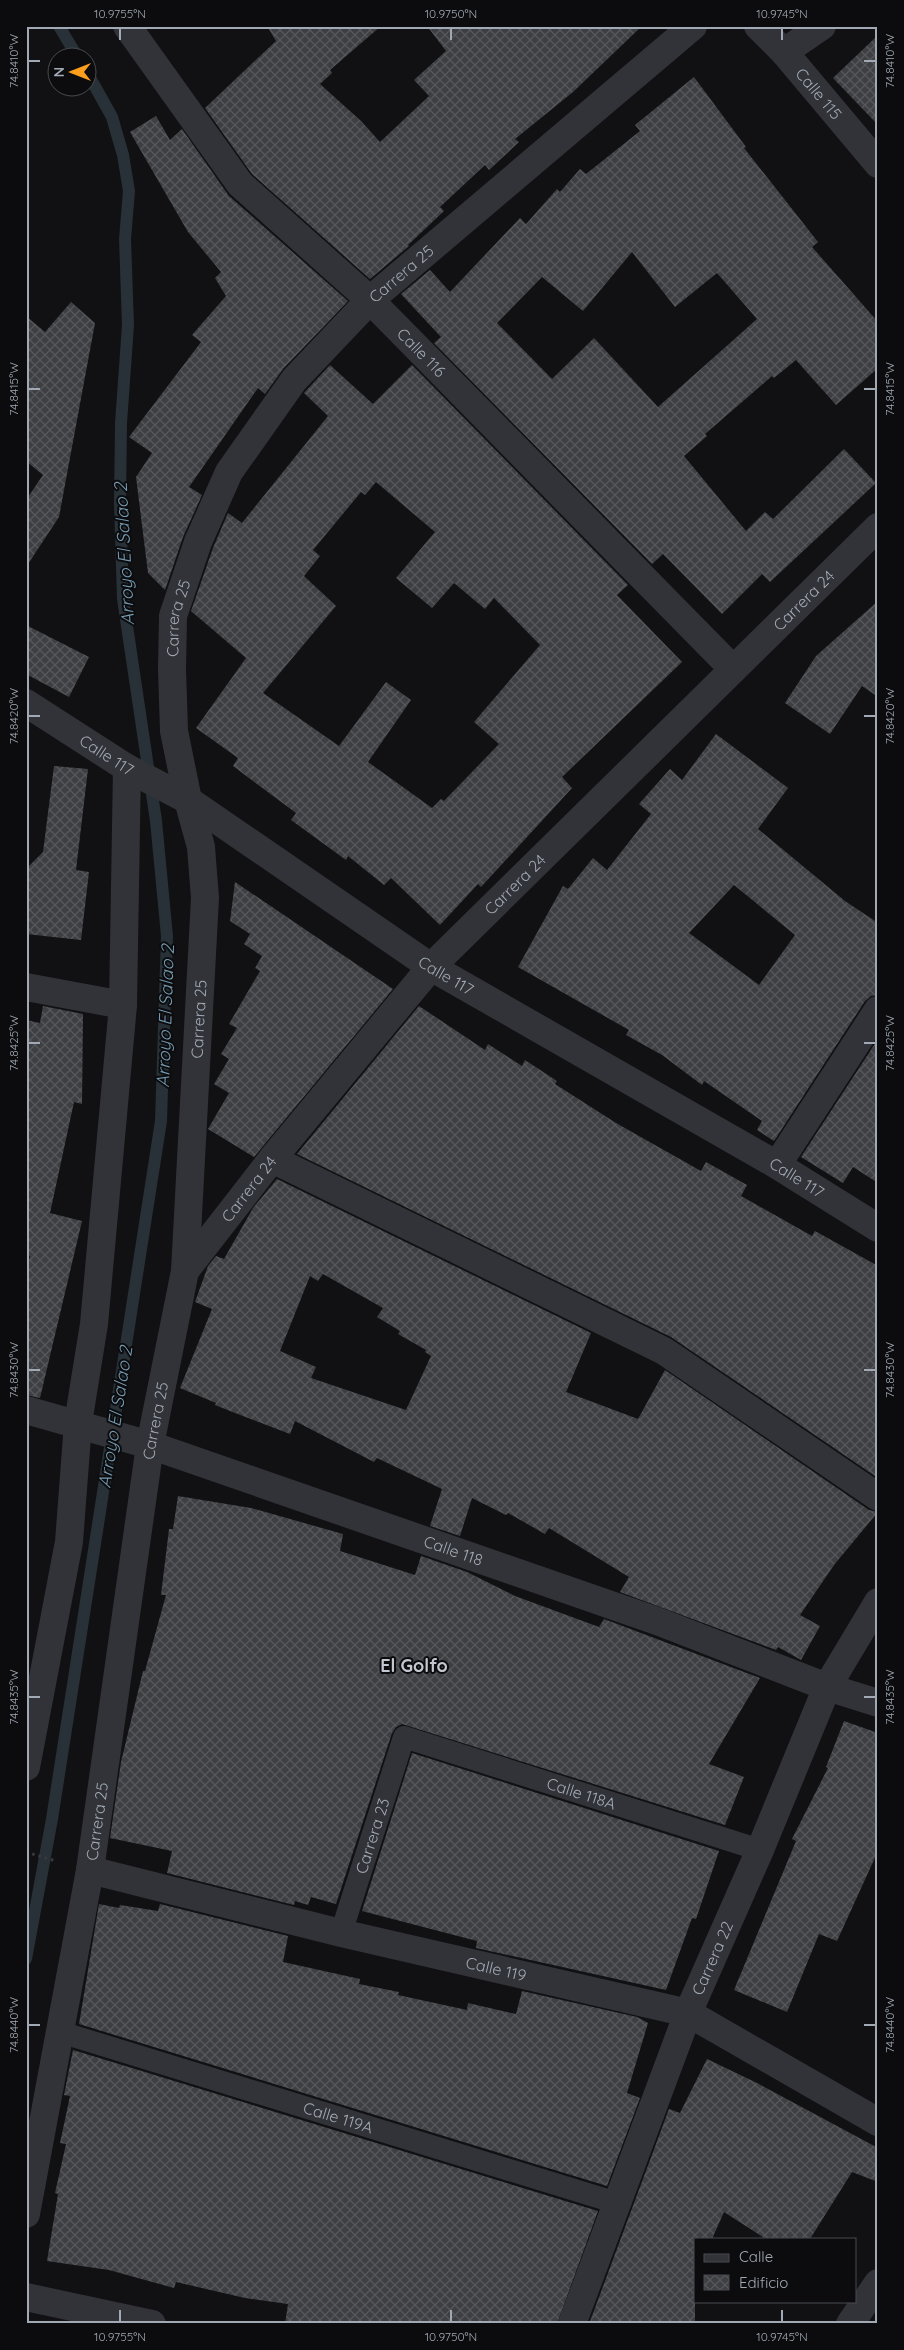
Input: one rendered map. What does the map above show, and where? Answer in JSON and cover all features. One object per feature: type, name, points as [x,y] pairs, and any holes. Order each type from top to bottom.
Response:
[{"type":"street","name":"Calle 116","points":[[127,26],[240,184],[370,300],[733,669]]},
{"type":"street","name":"Carrera 25","points":[[26,2214],[90,1870],[150,1445],[185,1271],[205,898],[201,847],[188,800],[174,731],[173,616],[198,542],[229,472],[294,380],[370,300],[693,26]]},
{"type":"street","name":"Calle 115","points":[[758,26],[784,52],[878,164]]},
{"type":"street","points":[[784,52],[822,26]]},
{"type":"street","name":"Carrera 24","points":[[185,1271],[272,1159],[431,967],[878,527]]},
{"type":"street","name":"Calle 117","points":[[26,702],[127,768],[188,800],[431,967],[777,1165],[878,1228]]},
{"type":"street","points":[[26,1767],[68,1542],[78,1423],[94,1324],[123,1005],[127,768]]},
{"type":"street","points":[[26,987],[123,1005]]},
{"type":"street","points":[[777,1165],[878,1010]]},
{"type":"street","points":[[272,1159],[664,1351],[878,1496]]},
{"type":"street","name":"Calle 118","points":[[26,1410],[78,1423],[150,1445],[657,1621],[827,1687],[878,1703]]},
{"type":"street","name":"Carrera 22","points":[[572,2324],[688,2013],[760,1850],[827,1687],[878,1602]]},
{"type":"street","name":"Calle 119","points":[[90,1870],[341,1933],[688,2013],[878,2122]]},
{"type":"street","points":[[850,2324],[878,2283]]},
{"type":"street","points":[[26,2297],[152,2324]]},
{"type":"lane","name":"Calle 118A","points":[[404,1737],[760,1850]]},
{"type":"lane","name":"Carrera 23","points":[[341,1933],[404,1737]]},
{"type":"lane","name":"Calle 119A","points":[[60,2032],[617,2203]]},
{"type":"path","points":[[26,1852],[58,1861]]},
{"type":"building","points":[[267,26],[381,26],[330,70],[332,73],[320,84],[361,121],[380,142],[429,96],[414,80],[446,51],[427,26],[642,26],[573,92],[515,139],[519,142],[489,170],[485,165],[440,207],[444,211],[409,246],[370,279],[252,174],[205,108],[276,41]]},
{"type":"building","points":[[878,35],[878,125],[833,78]]},
{"type":"building","points":[[694,77],[746,147],[744,148],[818,242],[812,247],[878,322],[878,368],[836,405],[796,360],[774,378],[772,376],[705,434],[707,436],[684,456],[746,531],[765,512],[773,519],[844,449],[876,483],[770,582],[762,574],[722,614],[663,554],[652,564],[434,343],[441,337],[401,294],[430,270],[450,292],[520,218],[526,224],[557,189],[560,192],[580,169],[586,174],[640,131],[635,125]],"holes":[[[632,252],[675,307],[717,273],[757,319],[658,407],[594,338],[552,379],[497,323],[542,277],[583,311]]]},
{"type":"building","points":[[156,116],[170,140],[182,129],[229,196],[348,301],[283,369],[265,394],[258,388],[189,487],[202,495],[183,537],[165,590],[148,573],[136,477],[152,453],[129,437],[201,342],[192,335],[226,296],[215,278],[221,272],[188,232],[130,132]]},
{"type":"building","points":[[71,302],[95,323],[59,517],[26,567],[26,500],[43,475],[26,461],[26,316],[45,332]]},
{"type":"building","points":[[330,365],[373,404],[412,365],[628,585],[617,595],[682,662],[562,777],[572,788],[481,887],[478,884],[440,925],[391,878],[384,885],[348,856],[346,860],[291,820],[296,813],[233,766],[238,758],[196,728],[246,658],[191,611],[213,548],[228,513],[242,523],[328,416],[304,393]],"holes":[[[376,482],[435,532],[396,578],[432,608],[454,583],[485,609],[494,598],[540,645],[474,722],[499,744],[444,801],[441,799],[432,808],[368,762],[411,700],[386,682],[339,746],[263,693],[336,606],[304,576],[320,556],[313,550],[361,492],[365,495]]]},
{"type":"building","points":[[878,601],[878,697],[862,686],[830,734],[785,703],[816,656]]},
{"type":"building","points":[[26,625],[89,657],[69,697],[26,674]]},
{"type":"building","points":[[716,734],[788,788],[758,829],[845,901],[878,923],[878,995],[871,996],[865,1001],[774,1141],[757,1130],[762,1121],[704,1081],[702,1085],[662,1055],[626,1035],[629,1030],[518,967],[563,886],[568,889],[593,858],[607,870],[651,814],[639,804],[670,769],[682,780]],"holes":[[[734,885],[795,935],[759,985],[689,933]]]},
{"type":"building","points":[[54,766],[88,769],[76,870],[89,872],[81,940],[26,934],[26,869],[43,852]]},
{"type":"building","points":[[235,882],[393,989],[254,1157],[208,1129],[229,1093],[214,1084],[229,1059],[221,1054],[237,1028],[229,1024],[260,971],[255,968],[262,956],[244,944],[250,934],[230,921]]},
{"type":"building","points":[[43,1006],[83,1014],[82,1104],[74,1102],[50,1213],[82,1221],[40,1398],[26,1395],[26,1274],[30,1256],[26,1255],[26,1020],[40,1023]]},
{"type":"building","points":[[419,1006],[485,1050],[488,1044],[522,1066],[525,1060],[557,1081],[555,1084],[616,1123],[701,1171],[706,1162],[747,1185],[741,1196],[812,1236],[815,1231],[878,1266],[878,1478],[671,1337],[297,1154]]},
{"type":"building","points":[[878,1039],[878,1183],[853,1167],[843,1183],[801,1157]]},
{"type":"building","points":[[277,1179],[591,1333],[566,1392],[638,1419],[665,1370],[869,1510],[878,1512],[834,1565],[800,1615],[820,1626],[801,1660],[778,1647],[776,1650],[620,1592],[629,1577],[549,1528],[545,1534],[508,1513],[506,1515],[472,1498],[460,1536],[430,1526],[442,1489],[377,1458],[374,1462],[295,1421],[290,1434],[215,1405],[216,1403],[180,1388],[212,1309],[195,1302],[208,1266],[216,1256],[224,1259],[253,1208]],"holes":[[[323,1274],[383,1308],[377,1317],[400,1331],[398,1334],[426,1350],[425,1352],[431,1356],[406,1410],[311,1378],[316,1367],[280,1351],[310,1276],[318,1281]]]},
{"type":"building","points":[[178,1496],[251,1508],[343,1534],[340,1551],[415,1575],[421,1556],[467,1572],[515,1596],[599,1627],[604,1619],[760,1678],[709,1764],[744,1777],[725,1825],[402,1724],[396,1727],[392,1733],[336,1904],[311,1897],[308,1905],[295,1901],[294,1905],[167,1873],[172,1851],[110,1838],[121,1762],[143,1671],[145,1671],[166,1595],[161,1595],[169,1529],[173,1529]]},
{"type":"building","points":[[844,1721],[878,1733],[878,1851],[837,1941],[819,1934],[787,2012],[734,1990],[796,1841],[792,1839],[828,1768],[826,1767]]},
{"type":"building","points":[[412,1753],[719,1851],[696,1919],[692,1918],[666,1990],[476,1948],[477,1941],[362,1911]]},
{"type":"building","points":[[99,1904],[119,1908],[120,1905],[158,1911],[160,1904],[288,1936],[283,1962],[360,1979],[359,1984],[399,1992],[398,1995],[467,2010],[468,2003],[516,2014],[522,1991],[637,2017],[648,2023],[627,2093],[640,2098],[607,2186],[79,2024]]},
{"type":"building","points":[[73,2050],[598,2211],[557,2324],[285,2324],[288,2304],[245,2298],[176,2282],[174,2288],[109,2270],[47,2261],[58,2194],[55,2193],[66,2144],[60,2143],[70,2096],[64,2095]]},
{"type":"building","points":[[707,2059],[757,2083],[878,2148],[878,2182],[852,2172],[811,2238],[764,2238],[724,2212],[712,2238],[694,2238],[695,2324],[589,2324],[669,2109],[680,2113]]},
{"type":"waterway","name":"Arroyo El Salao 2","points":[[59,26],[72,48]]},
{"type":"waterway","name":"Arroyo El Salao 2","points":[[26,1959],[52,1819],[161,1121],[167,936],[156,821],[123,599],[120,503],[121,423],[128,325],[125,239],[129,191],[123,155],[112,117],[98,92]]},
{"type":"district","name":"El Golfo","points":[[414,1665]]}]
